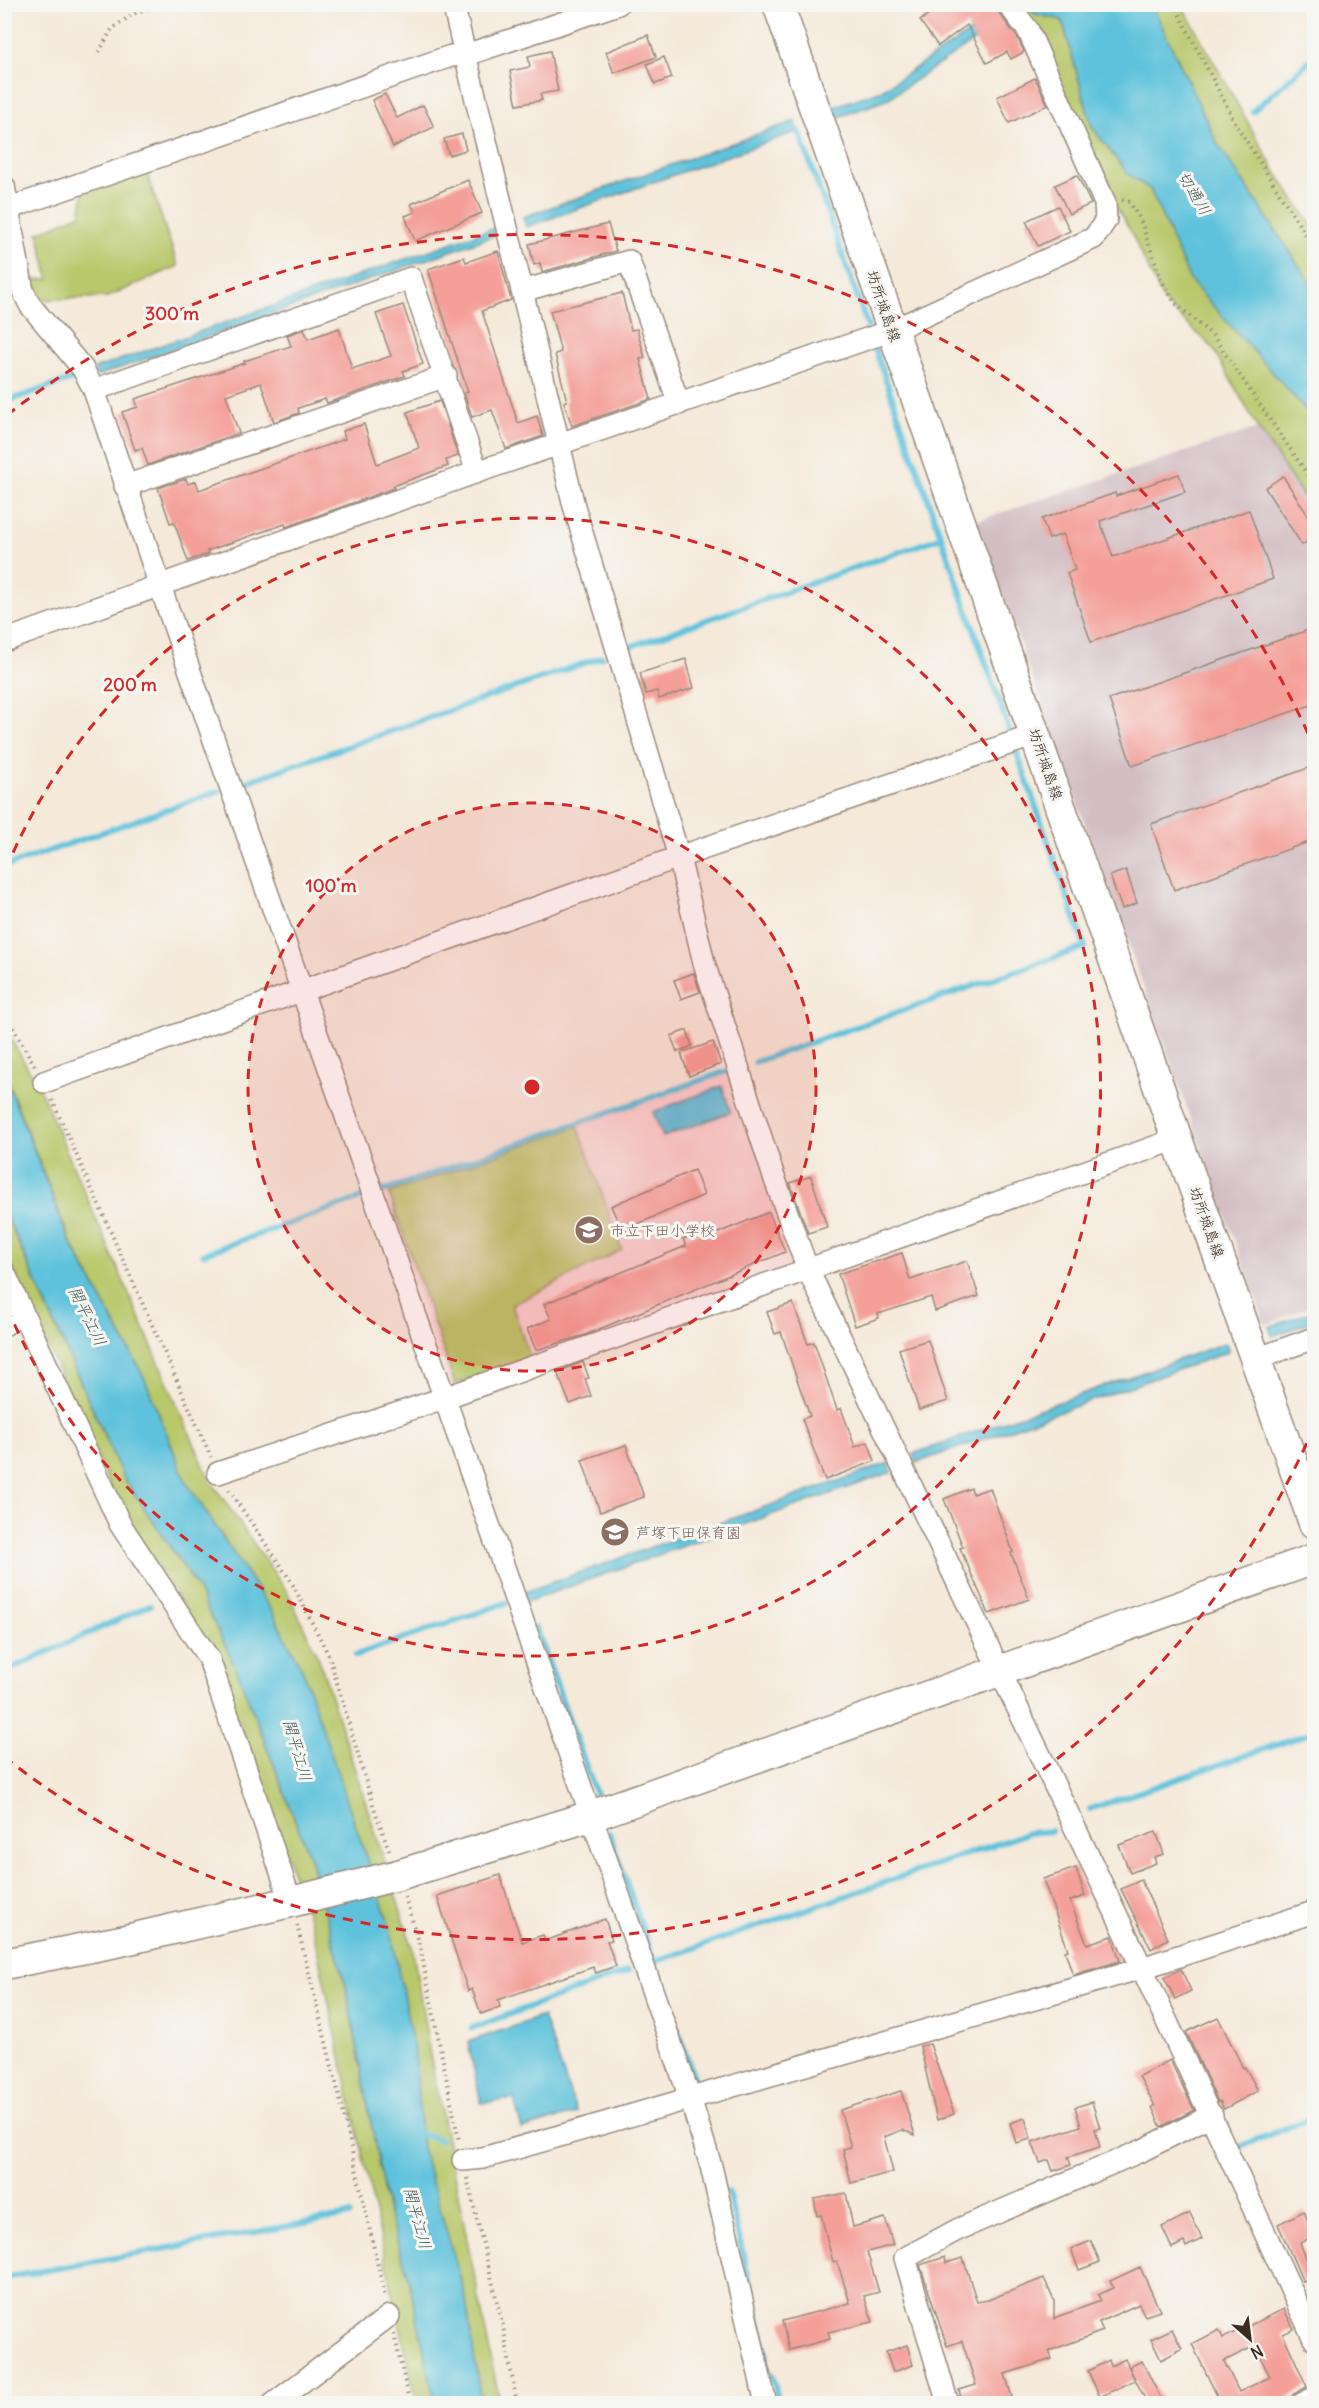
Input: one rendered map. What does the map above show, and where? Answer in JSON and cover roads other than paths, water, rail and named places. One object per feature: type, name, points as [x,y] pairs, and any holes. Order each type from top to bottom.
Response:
[{"type":"main road","name":"坊所城島線","points":[[778,4],[1314,1523]]},
{"type":"main road","points":[[4,1964],[121,1941],[296,1901],[395,1876],[591,1816],[1314,1559]]},
{"type":"street","points":[[453,4],[559,446],[614,644],[679,857],[704,963],[774,1177],[808,1270],[1212,2115],[1314,2339]]},
{"type":"street","points":[[6,209],[451,56],[466,55],[618,4]]},
{"type":"street","points":[[4,641],[477,472],[559,446],[892,330],[1094,238],[1106,220],[1105,203],[1028,30],[1008,4]]},
{"type":"street","points":[[4,186],[6,209],[23,291],[30,305],[83,369],[94,390],[125,486],[690,2098],[711,2166],[766,2403]]},
{"type":"street","points":[[522,291],[629,261],[679,404]]},
{"type":"street","points":[[94,390],[411,278],[477,472]]},
{"type":"street","points":[[125,486],[446,376]]},
{"type":"street","points":[[44,1082],[679,857],[1035,735]]},
{"type":"street","points":[[218,1473],[444,1398],[1177,1139]]},
{"type":"street","points":[[4,1272],[13,1319],[120,1524],[209,1659],[296,1901]]},
{"type":"street","points":[[1256,1359],[1314,1338]]},
{"type":"street","points":[[463,2160],[483,2158],[1142,1968],[1314,1912]]},
{"type":"street","points":[[948,2403],[905,2258],[957,2230],[1143,2150],[1212,2115]]},
{"type":"street","points":[[273,2403],[389,2316]]},
{"type":"street","points":[[1302,2403],[1314,2398]]},
{"type":"water","name":"切通川","points":[[1024,5],[1152,5],[1217,143],[1314,288],[1314,419],[1190,280],[1150,189],[1128,174],[1092,127],[1062,20],[1035,14]]},
{"type":"water","points":[[988,20],[993,28],[886,100],[836,118],[833,107],[882,90]]},
{"type":"water","points":[[795,121],[799,131],[526,227],[523,217]]},
{"type":"water","points":[[496,227],[499,234],[97,376],[94,369]]},
{"type":"water","name":"開平江川","points":[[4,1074],[69,1240],[144,1377],[186,1482],[271,1610],[303,1671],[390,1927],[415,2056],[422,2149],[465,2294],[481,2403],[433,2403],[433,2393],[408,2275],[387,2209],[346,1986],[310,1858],[236,1668],[195,1584],[123,1477],[5,1212]]},
{"type":"water","points":[[722,1086],[731,1112],[663,1137],[653,1112]]},
{"type":"water","points":[[1314,1311],[1314,1321],[1272,1336],[1269,1327]]},
{"type":"water","points":[[1225,1343],[1228,1352],[916,1463],[913,1454]]},
{"type":"water","points":[[889,1463],[892,1472],[526,1602],[522,1593]]},
{"type":"water","points":[[543,2016],[577,2113],[522,2129],[514,2099],[481,2103],[468,2042]]},
{"type":"waterway","points":[[1253,111],[1314,57]]},
{"type":"waterway","points":[[799,131],[868,327]]},
{"type":"waterway","points":[[874,346],[1010,732]]},
{"type":"waterway","points":[[4,402],[76,378],[66,365]]},
{"type":"waterway","points":[[629,647],[942,537]]},
{"type":"waterway","points":[[243,783],[602,657]]},
{"type":"waterway","points":[[755,1062],[1085,947],[1016,750]]},
{"type":"waterway","points":[[4,867],[219,791]]},
{"type":"waterway","points":[[383,1191],[727,1071]]},
{"type":"waterway","points":[[203,1254],[364,1197]]},
{"type":"waterway","points":[[356,1655],[506,1603]]},
{"type":"waterway","points":[[4,1672],[150,1605]]},
{"type":"waterway","points":[[536,1628],[596,1794]]},
{"type":"waterway","points":[[1090,1809],[1314,1732]]},
{"type":"waterway","points":[[654,1962],[1028,1833],[1051,1831]]},
{"type":"waterway","points":[[609,1833],[696,2083]]},
{"type":"waterway","points":[[472,2028],[628,1971]]},
{"type":"waterway","points":[[1241,2146],[1314,2117]]},
{"type":"waterway","points":[[415,2132],[441,2140]]},
{"type":"waterway","points":[[728,2192],[767,2355]]},
{"type":"waterway","points":[[4,2278],[350,2215]]},
{"type":"waterway","points":[[772,2374],[779,2404]]},
{"type":"place","name":"市立下田小学校","points":[[589,1230]]},
{"type":"place","name":"芦塚下田保育園","points":[[615,1532]]}]
